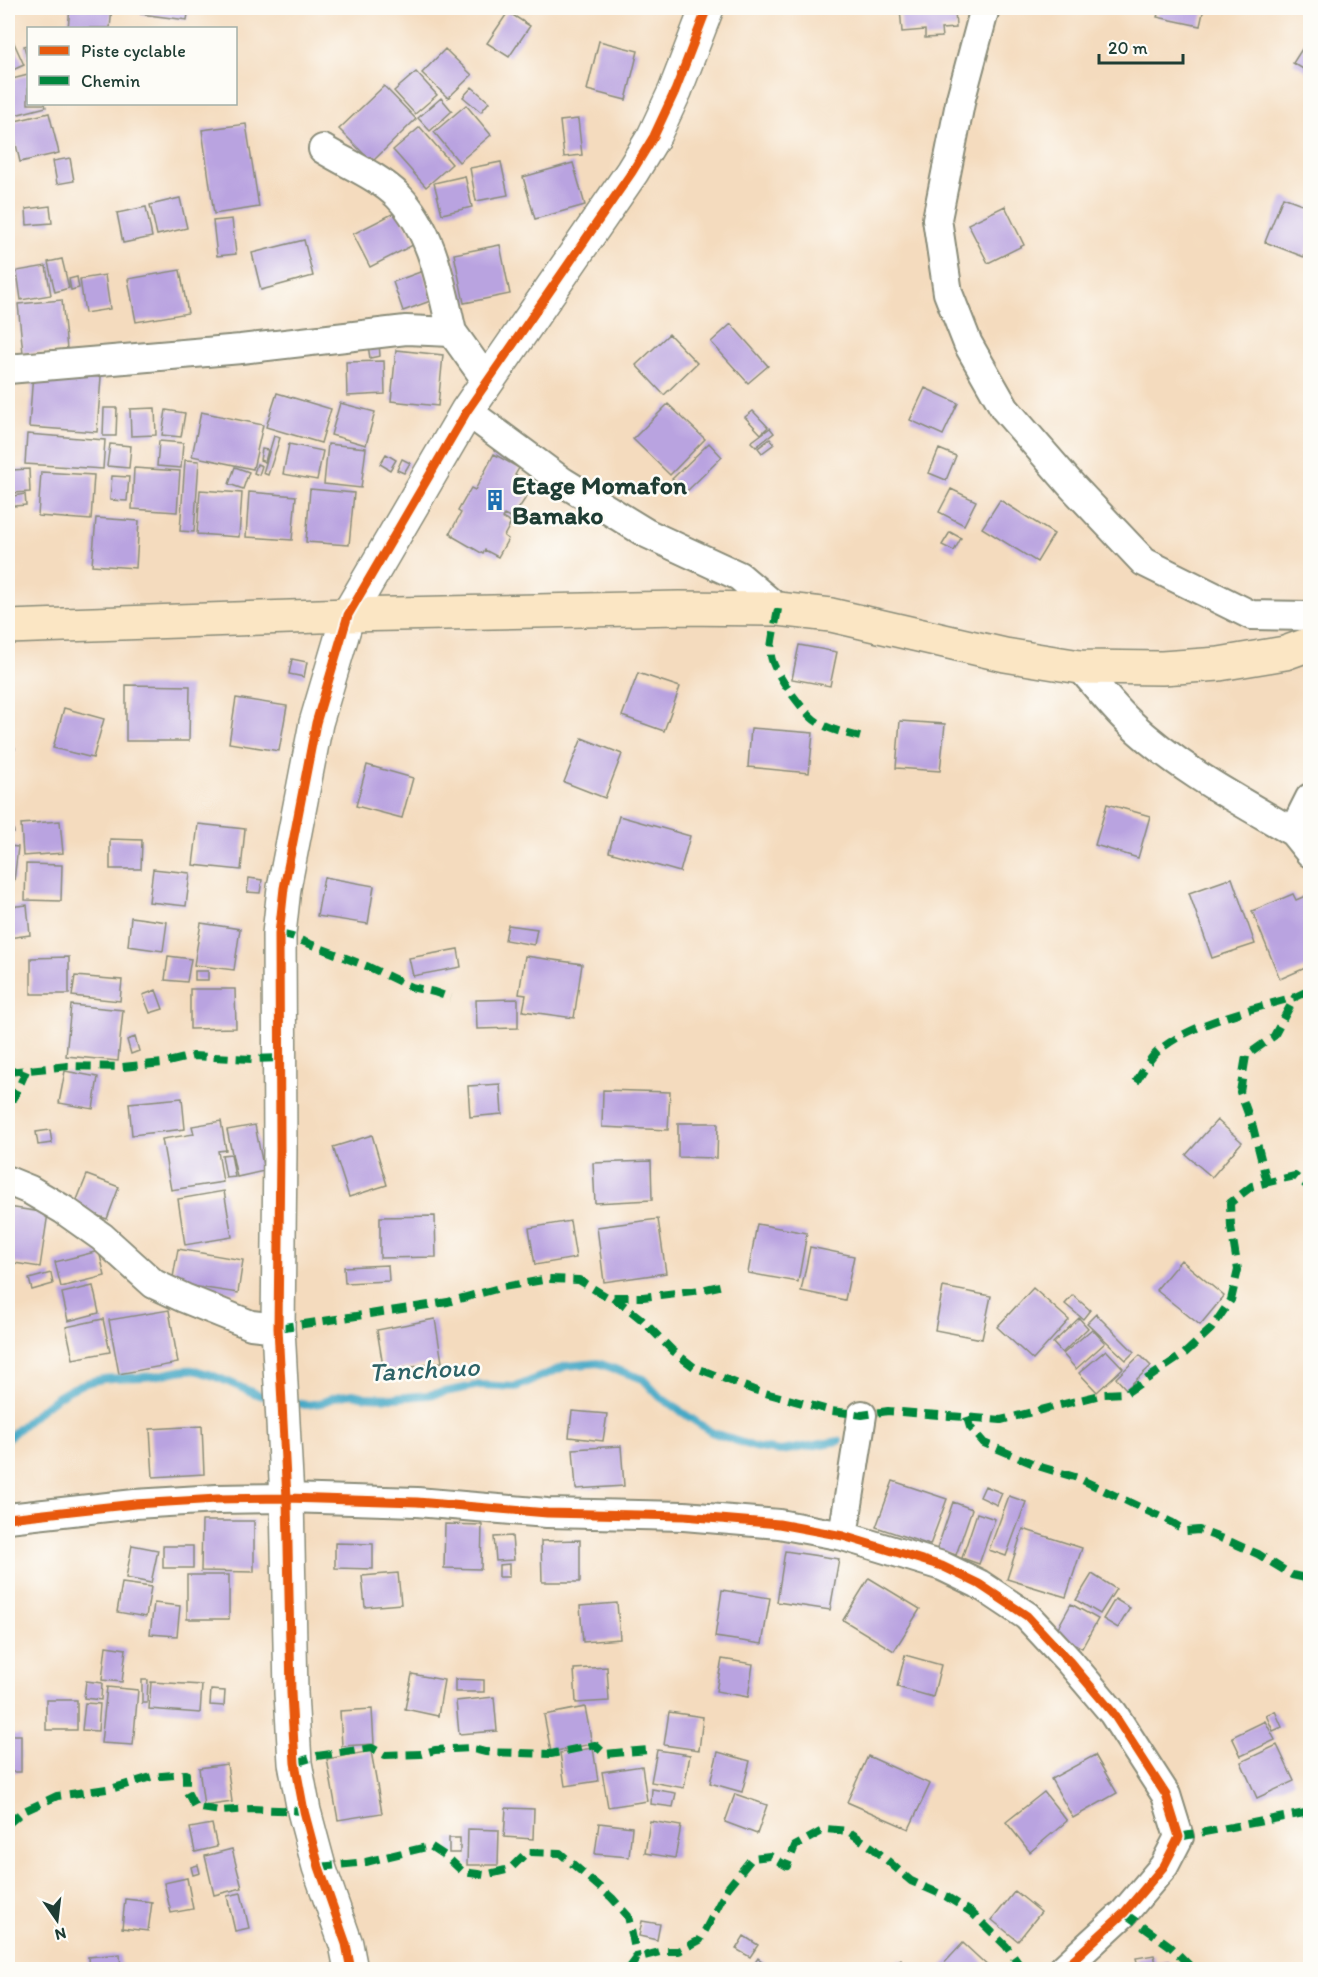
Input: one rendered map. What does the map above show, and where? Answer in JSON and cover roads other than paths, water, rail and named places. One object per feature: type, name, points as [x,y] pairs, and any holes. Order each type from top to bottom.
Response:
[{"type":"main road","points":[[8,627],[348,615],[679,608],[778,609],[831,615],[1005,654],[1080,667],[1162,668],[1219,664],[1285,653],[1311,644]]},
{"type":"street","points":[[351,1970],[346,1944],[319,1867],[304,1811],[296,1763],[291,1693],[287,1498],[278,1328],[281,909],[316,723],[348,615],[467,411],[632,172],[654,136],[675,91],[707,8]]},
{"type":"street","points":[[985,8],[961,98],[936,219],[948,294],[968,344],[1005,409],[1072,486],[1144,562],[1251,615],[1311,616]]},
{"type":"street","points":[[323,149],[380,182],[398,196],[422,228],[435,265],[452,332],[487,381]]},
{"type":"street","points":[[8,369],[241,349],[406,330],[452,332]]},
{"type":"street","points":[[467,411],[563,482],[646,533],[739,576],[778,609]]},
{"type":"street","points":[[1080,667],[1129,722],[1158,746],[1201,777],[1302,842],[1311,798]]},
{"type":"street","points":[[8,1181],[30,1190],[64,1210],[102,1237],[154,1284],[184,1299],[251,1325],[278,1328]]},
{"type":"street","points":[[843,1536],[862,1415]]},
{"type":"street","points":[[8,1518],[135,1504],[217,1499],[287,1498],[417,1502],[547,1513],[684,1516],[779,1524],[843,1536],[942,1566],[979,1584],[1027,1616],[1069,1661],[1113,1713],[1166,1795],[1179,1837],[1164,1866],[1124,1913],[1062,1970]]},
{"type":"waterway","name":"Tanchouo","points":[[288,1401],[306,1405],[353,1394],[365,1397],[395,1398],[429,1395],[480,1385],[516,1387],[566,1366],[598,1363],[643,1379],[660,1397],[711,1432],[757,1448],[781,1451],[839,1441]]},
{"type":"waterway","name":"Tanchouo","points":[[8,1438],[51,1401],[76,1387],[103,1379],[147,1377],[193,1370],[275,1399]]},
{"type":"place","name":"Etage Momafon Bamako","points":[[495,500]]}]
